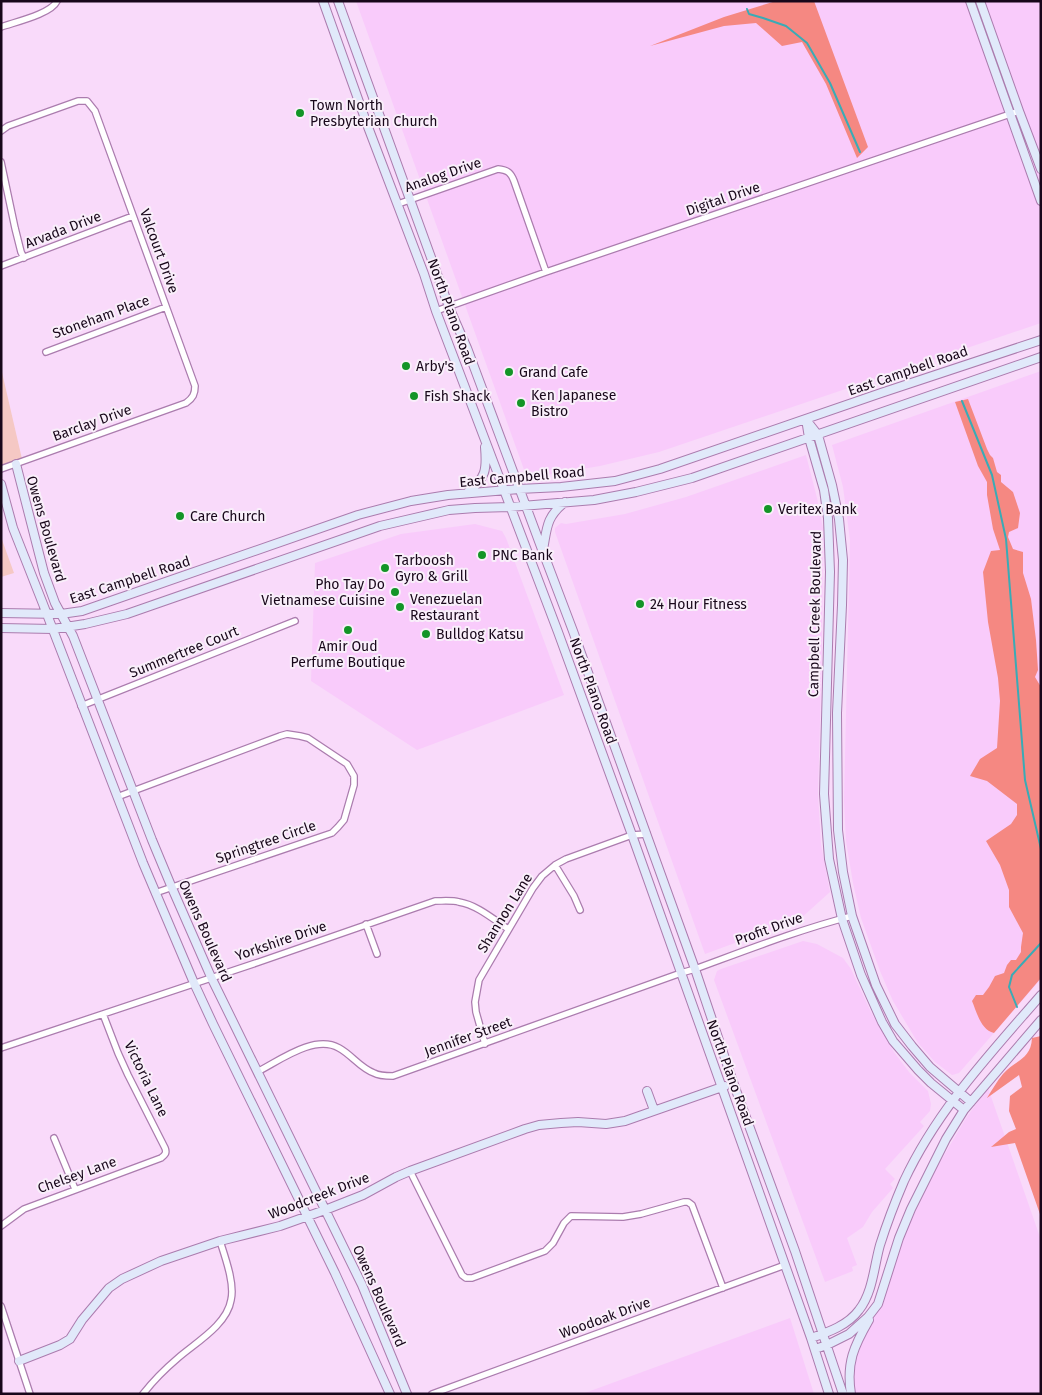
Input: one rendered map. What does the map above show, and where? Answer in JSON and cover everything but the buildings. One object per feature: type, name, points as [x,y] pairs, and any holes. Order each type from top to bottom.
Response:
[{"type":"main road","name":"North Plano Road","points":[[323,1],[368,127],[424,274],[436,312],[558,632],[632,835],[815,1349],[829,1394]]},
{"type":"main road","name":"North Plano Road","points":[[338,1],[410,200],[573,631],[647,834],[733,1082],[795,1251],[843,1394]]},
{"type":"main road","points":[[970,1],[1041,201]]},
{"type":"main road","points":[[980,1],[1041,169]]},
{"type":"main road","points":[[331,24],[344,20]]},
{"type":"main road","points":[[368,127],[381,121]]},
{"type":"main road","name":"East Campbell Road","points":[[1,613],[61,614],[82,611],[340,522],[411,500],[519,489],[561,487],[615,480],[660,469],[1041,340]]},
{"type":"main road","name":"East Campbell Road","points":[[1,628],[53,629],[127,614],[380,526],[449,510],[510,507],[614,496],[692,478],[1041,357]]},
{"type":"main road","name":"Campbell Creek Boulevard","points":[[806,419],[818,435],[839,518],[842,553],[842,605],[838,677],[838,830],[843,872],[852,916],[876,985],[900,1031],[924,1060],[971,1102]]},
{"type":"main road","name":"Campbell Creek Boulevard","points":[[806,419],[809,438],[824,490],[828,518],[830,552],[824,794],[829,859],[842,919],[861,975],[881,1020],[893,1041],[924,1076],[964,1110]]},
{"type":"main road","points":[[467,494],[482,479],[486,463],[484,437]]},
{"type":"main road","name":"Owens Boulevard","points":[[16,464],[39,559],[55,603],[69,627],[172,888],[211,977],[362,1285],[407,1394]]},
{"type":"main road","name":"Owens Boulevard","points":[[1,484],[13,528],[155,894],[213,1024],[308,1216],[390,1394]]},
{"type":"main road","points":[[543,552],[550,516],[565,502]]},
{"type":"main road","points":[[340,522],[345,538]]},
{"type":"main road","points":[[830,552],[842,553]]},
{"type":"main road","points":[[244,555],[250,571]]},
{"type":"main road","points":[[558,632],[573,631]]},
{"type":"main road","points":[[828,676],[838,677]]},
{"type":"main road","points":[[826,831],[838,830]]},
{"type":"main road","points":[[811,1338],[841,1326],[859,1310],[864,1301],[892,1209],[905,1180],[939,1118],[980,1064],[1041,995]]},
{"type":"main road","points":[[881,1020],[890,1015]]},
{"type":"main road","points":[[851,1394],[849,1367],[852,1353],[859,1336],[878,1304],[899,1238],[911,1209],[964,1110],[1041,1020]]},
{"type":"main road","name":"Woodcreek Drive","points":[[19,1361],[60,1345],[70,1339],[82,1320],[109,1288],[122,1279],[161,1261],[220,1240],[263,1231],[325,1210],[368,1193],[410,1171],[525,1129],[539,1125],[578,1122],[606,1124],[624,1121],[722,1088],[733,1082]]},
{"type":"main road","points":[[647,1091],[654,1110]]},
{"type":"main road","points":[[785,1265],[791,1262],[795,1251]]},
{"type":"main road","points":[[815,1349],[849,1334],[878,1304]]},
{"type":"street","points":[[1,27],[48,10],[55,6],[57,1]]},
{"type":"street","name":"Valcourt Drive","points":[[1,131],[8,126],[78,101],[87,101],[94,111],[196,386],[195,394],[191,399]]},
{"type":"street","name":"Digital Drive","points":[[436,312],[546,272],[1019,111]]},
{"type":"street","points":[[1,162],[21,252],[24,258]]},
{"type":"street","name":"Analog Drive","points":[[398,204],[498,169],[506,170],[511,173],[546,272]]},
{"type":"street","name":"Arvada Drive","points":[[1,266],[133,216]]},
{"type":"street","name":"Stoneham Place","points":[[46,352],[166,307]]},
{"type":"street","name":"Barclay Drive","points":[[1,469],[186,403],[191,399]]},
{"type":"street","name":"Summertree Court","points":[[81,706],[295,621]]},
{"type":"street","name":"Springtree Circle","points":[[117,797],[287,734],[308,738],[347,764],[354,776],[354,785],[344,820],[332,833],[155,894]]},
{"type":"street","name":"Shannon Lane","points":[[485,1044],[476,1012],[475,1002],[478,980],[532,888],[542,876],[566,859],[632,835],[647,834]]},
{"type":"street","points":[[555,865],[574,896],[580,910]]},
{"type":"street","name":"Yorkshire Drive","points":[[1,1048],[436,901],[458,901],[475,908],[508,928]]},
{"type":"street","name":"Profit Drive","points":[[695,969],[788,935],[852,916]]},
{"type":"street","points":[[366,924],[377,954]]},
{"type":"street","name":"Jennifer Street","points":[[257,1072],[301,1049],[315,1044],[328,1044],[340,1048],[374,1074],[393,1076],[695,969]]},
{"type":"street","name":"Victoria Lane","points":[[103,1014],[124,1067],[165,1148],[165,1155]]},
{"type":"street","points":[[54,1138],[75,1189]]},
{"type":"street","name":"Chelsey Lane","points":[[1,1226],[24,1209],[165,1155]]},
{"type":"street","points":[[410,1171],[462,1275],[466,1278],[472,1278],[544,1251],[554,1243],[564,1224],[571,1216],[623,1217],[688,1202],[692,1205],[723,1288]]},
{"type":"street","points":[[143,1394],[163,1371],[218,1324],[226,1313],[232,1300],[230,1276],[220,1240]]},
{"type":"street","name":"Woodoak Drive","points":[[432,1394],[785,1265]]},
{"type":"street","points":[[1,1306],[30,1394]]},
{"type":"shaded area","points":[[356,1],[1041,1],[1041,323],[659,452],[600,466],[527,478]]},
{"type":"shaded area","points":[[776,1],[814,1],[868,147],[857,158],[826,84],[802,42],[782,46],[756,23],[724,26],[650,46],[724,17]]},
{"type":"shaded area","points":[[1,368],[22,459],[1,466]]},
{"type":"shaded area","points":[[1041,371],[1041,979],[959,1073],[952,1075],[935,1062],[918,1043],[893,1001],[861,918],[853,883],[846,841],[844,801],[850,540],[843,487],[832,445]]},
{"type":"shaded area","points":[[968,399],[987,449],[993,458],[997,472],[1001,475],[1001,482],[1013,492],[1020,513],[1018,528],[1009,532],[1008,537],[1013,549],[1023,552],[1023,573],[1031,599],[1036,640],[1038,670],[1035,677],[1041,687],[1041,978],[994,1033],[983,1025],[972,1001],[976,995],[983,995],[995,976],[1004,973],[1011,960],[1016,960],[1021,952],[1023,933],[1009,907],[1009,890],[1000,865],[986,841],[1011,824],[1017,815],[1017,804],[987,781],[970,776],[980,759],[997,748],[1000,701],[988,622],[983,572],[991,551],[1000,550],[993,529],[987,495],[987,482],[978,466],[955,402]]},
{"type":"shaded area","points":[[806,455],[823,528],[818,794],[821,844],[830,892],[800,919],[705,954],[555,528],[561,523],[566,524],[625,514],[686,497]]},
{"type":"shaded area","points":[[475,524],[502,531],[506,538],[564,695],[417,750],[311,681],[315,563],[401,534]]},
{"type":"shaded area","points":[[1,537],[14,573],[1,577]]},
{"type":"shaded area","points":[[803,941],[817,944],[843,958],[851,969],[871,1012],[894,1052],[909,1072],[928,1091],[931,1104],[930,1111],[920,1122],[924,1126],[885,1169],[895,1179],[890,1184],[893,1188],[872,1212],[863,1227],[847,1238],[857,1265],[852,1267],[853,1271],[825,1282],[714,980],[717,971],[721,969]]},
{"type":"shaded area","points":[[1041,1036],[1041,1217],[1015,1143],[991,1147],[1009,1132],[1016,1129],[1009,1111],[1010,1096],[1022,1087],[1019,1075],[987,1098],[1003,1074],[1029,1051],[1032,1038]]},
{"type":"shaded area","points":[[988,1088],[1041,1240],[1041,1394],[854,1394],[849,1375],[867,1330],[884,1296],[901,1241],[940,1162],[966,1118]]},
{"type":"shaded area","points":[[790,1318],[814,1394],[582,1394]]},
{"type":"waterway","points":[[747,9],[749,14],[786,26],[807,43],[830,83],[860,152]]},
{"type":"waterway","points":[[962,401],[992,475],[1006,539],[1025,780],[1041,849]]},
{"type":"waterway","points":[[1017,1007],[1009,987],[1012,975],[1041,943]]},
{"type":"place","name":"Town North Presbyterian Church","points":[[300,113]]},
{"type":"place","name":"Arby's","points":[[406,366]]},
{"type":"place","name":"Grand Cafe","points":[[509,372]]},
{"type":"place","name":"Fish Shack","points":[[414,396]]},
{"type":"place","name":"Ken Japanese Bistro","points":[[521,403]]},
{"type":"place","name":"Veritex Bank","points":[[768,509]]},
{"type":"place","name":"Care Church","points":[[180,516]]},
{"type":"place","name":"PNC Bank","points":[[482,555]]},
{"type":"place","name":"Tarboosh Gyro & Grill","points":[[385,568]]},
{"type":"place","name":"Pho Tay Do Vietnamese Cuisine","points":[[395,592]]},
{"type":"place","name":"24 Hour Fitness","points":[[640,604]]},
{"type":"place","name":"Venezuelan Restaurant","points":[[400,607]]},
{"type":"place","name":"Amir Oud Perfume Boutique","points":[[348,630]]},
{"type":"place","name":"Bulldog Katsu","points":[[426,634]]}]
